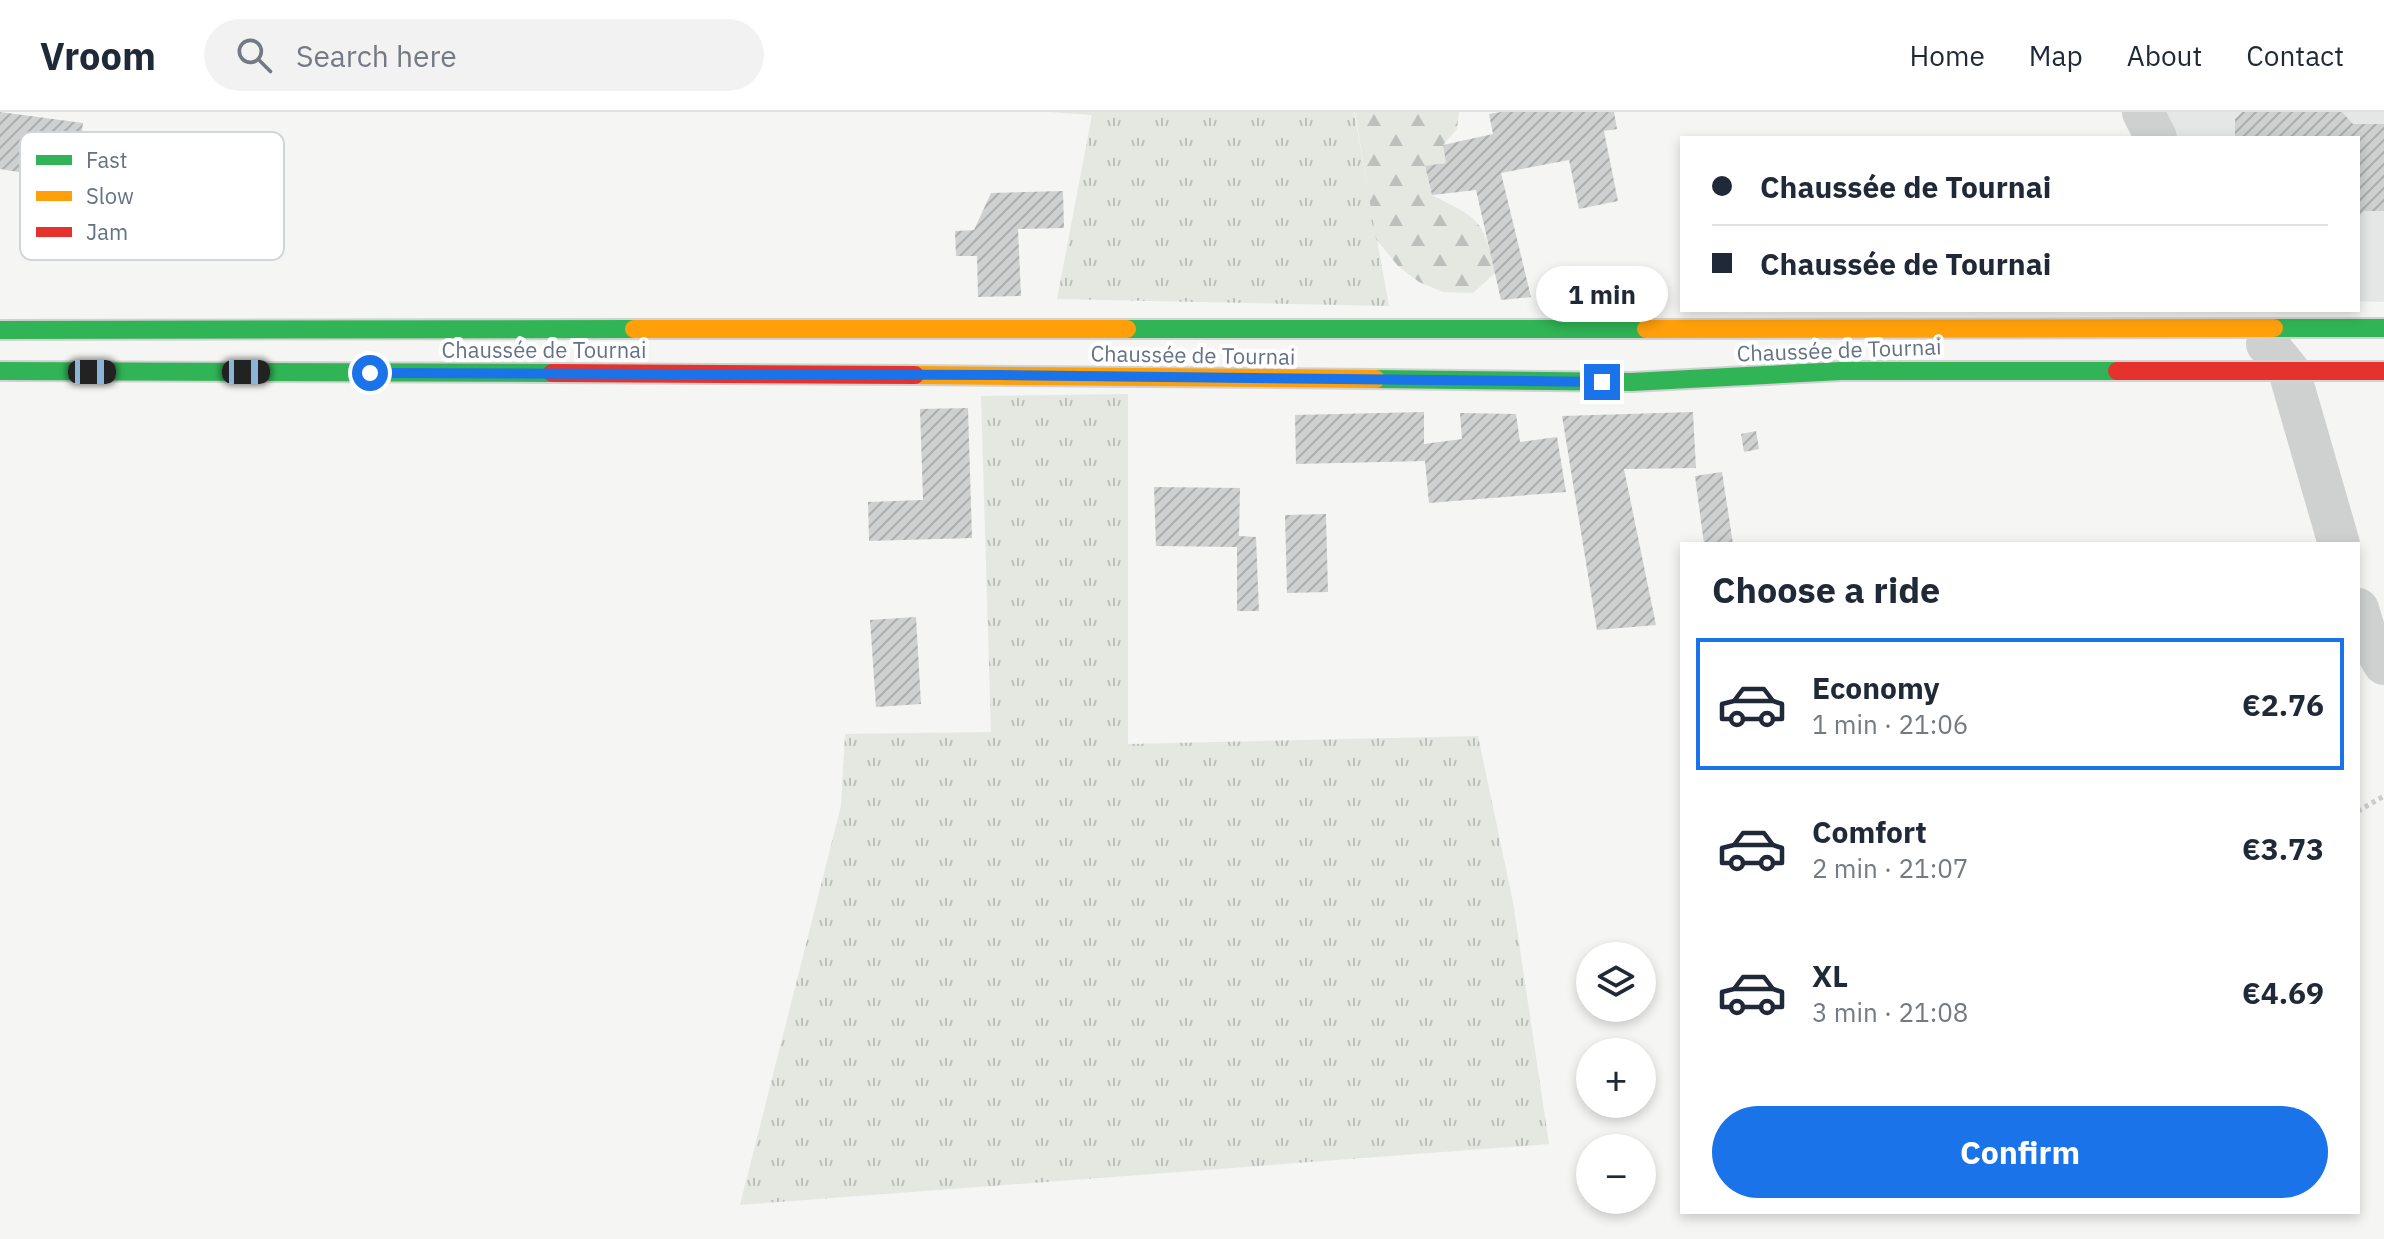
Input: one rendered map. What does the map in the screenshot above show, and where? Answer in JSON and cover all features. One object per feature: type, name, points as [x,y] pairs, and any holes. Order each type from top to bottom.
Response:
[{"type":"main road","name":"Chaussée de Tournai","points":[[0,330],[2250,319],[2384,328]]},
{"type":"main road","name":"Chaussée de Tournai","points":[[0,371],[999,375],[1632,382],[1841,371],[2384,371]]},
{"type":"street","points":[[2143,112],[2155,136]]},
{"type":"street","points":[[2250,319],[2289,371],[2338,542]]},
{"type":"street","points":[[2360,616],[2384,664]]},
{"type":"path","points":[[2360,810],[2384,796]]},
{"type":"shaded area","points":[[2143,112],[2384,112],[2384,302],[2360,301],[2360,136],[2155,136]]},
{"type":"green space","points":[[1050,112],[1354,112],[1389,306],[1057,299],[1092,115]]},
{"type":"green space","points":[[1355,112],[1459,112],[1457,129],[1443,145],[1446,163],[1425,167],[1432,195],[1470,216],[1483,231],[1495,273],[1473,293],[1443,292],[1419,282],[1398,266],[1376,239]]},
{"type":"green space","points":[[1128,394],[1128,744],[1478,736],[1513,902],[1549,1144],[740,1205],[841,806],[845,734],[991,732],[981,396]]},
{"type":"building","points":[[0,112],[83,123],[82,132],[20,132],[20,172],[0,169]]},
{"type":"building","points":[[1614,112],[1617,129],[1604,131],[1618,201],[1579,209],[1569,160],[1501,173],[1531,297],[1501,300],[1476,190],[1432,195],[1425,166],[1446,163],[1443,145],[1493,134],[1489,114]]},
{"type":"building","points":[[2242,112],[2342,112],[2353,124],[2384,124],[2384,211],[2364,211],[2360,216],[2360,136],[2235,136],[2235,119]]},
{"type":"building","points":[[1063,191],[1064,228],[1018,229],[1021,296],[978,297],[977,256],[956,256],[955,231],[974,230],[991,193]]},
{"type":"building","points":[[968,408],[972,538],[869,541],[868,502],[923,500],[920,409]]},
{"type":"building","points":[[1424,412],[1424,444],[1462,439],[1460,413],[1516,414],[1520,442],[1557,437],[1566,492],[1429,503],[1425,461],[1296,464],[1295,415]]},
{"type":"building","points":[[1693,412],[1696,468],[1624,469],[1656,625],[1597,630],[1562,416]]},
{"type":"building","points":[[1756,431],[1759,449],[1744,452],[1741,434]]},
{"type":"building","points":[[1722,472],[1733,542],[1704,542],[1695,476]]},
{"type":"building","points":[[1154,487],[1240,488],[1239,536],[1256,537],[1259,611],[1237,611],[1237,547],[1156,546]]},
{"type":"building","points":[[1326,514],[1328,592],[1287,593],[1285,515]]},
{"type":"building","points":[[916,617],[921,704],[876,707],[870,620]]},
{"type":"traffic: fast","points":[[2274,328],[2384,328]]},
{"type":"traffic: fast","points":[[0,330],[634,329]]},
{"type":"traffic: fast","points":[[1127,329],[1646,329]]},
{"type":"traffic: fast","points":[[0,371],[552,373]]},
{"type":"traffic: fast","points":[[1376,379],[1632,382],[1841,371],[2117,371]]},
{"type":"traffic: slow","points":[[1646,329],[2274,328]]},
{"type":"traffic: slow","points":[[634,329],[1127,329]]},
{"type":"traffic: slow","points":[[915,375],[1376,379]]},
{"type":"traffic: jam","points":[[2117,371],[2384,371]]},
{"type":"traffic: jam","points":[[552,373],[915,375]]},
{"type":"route","points":[[370,373],[999,375],[1602,382]]}]
